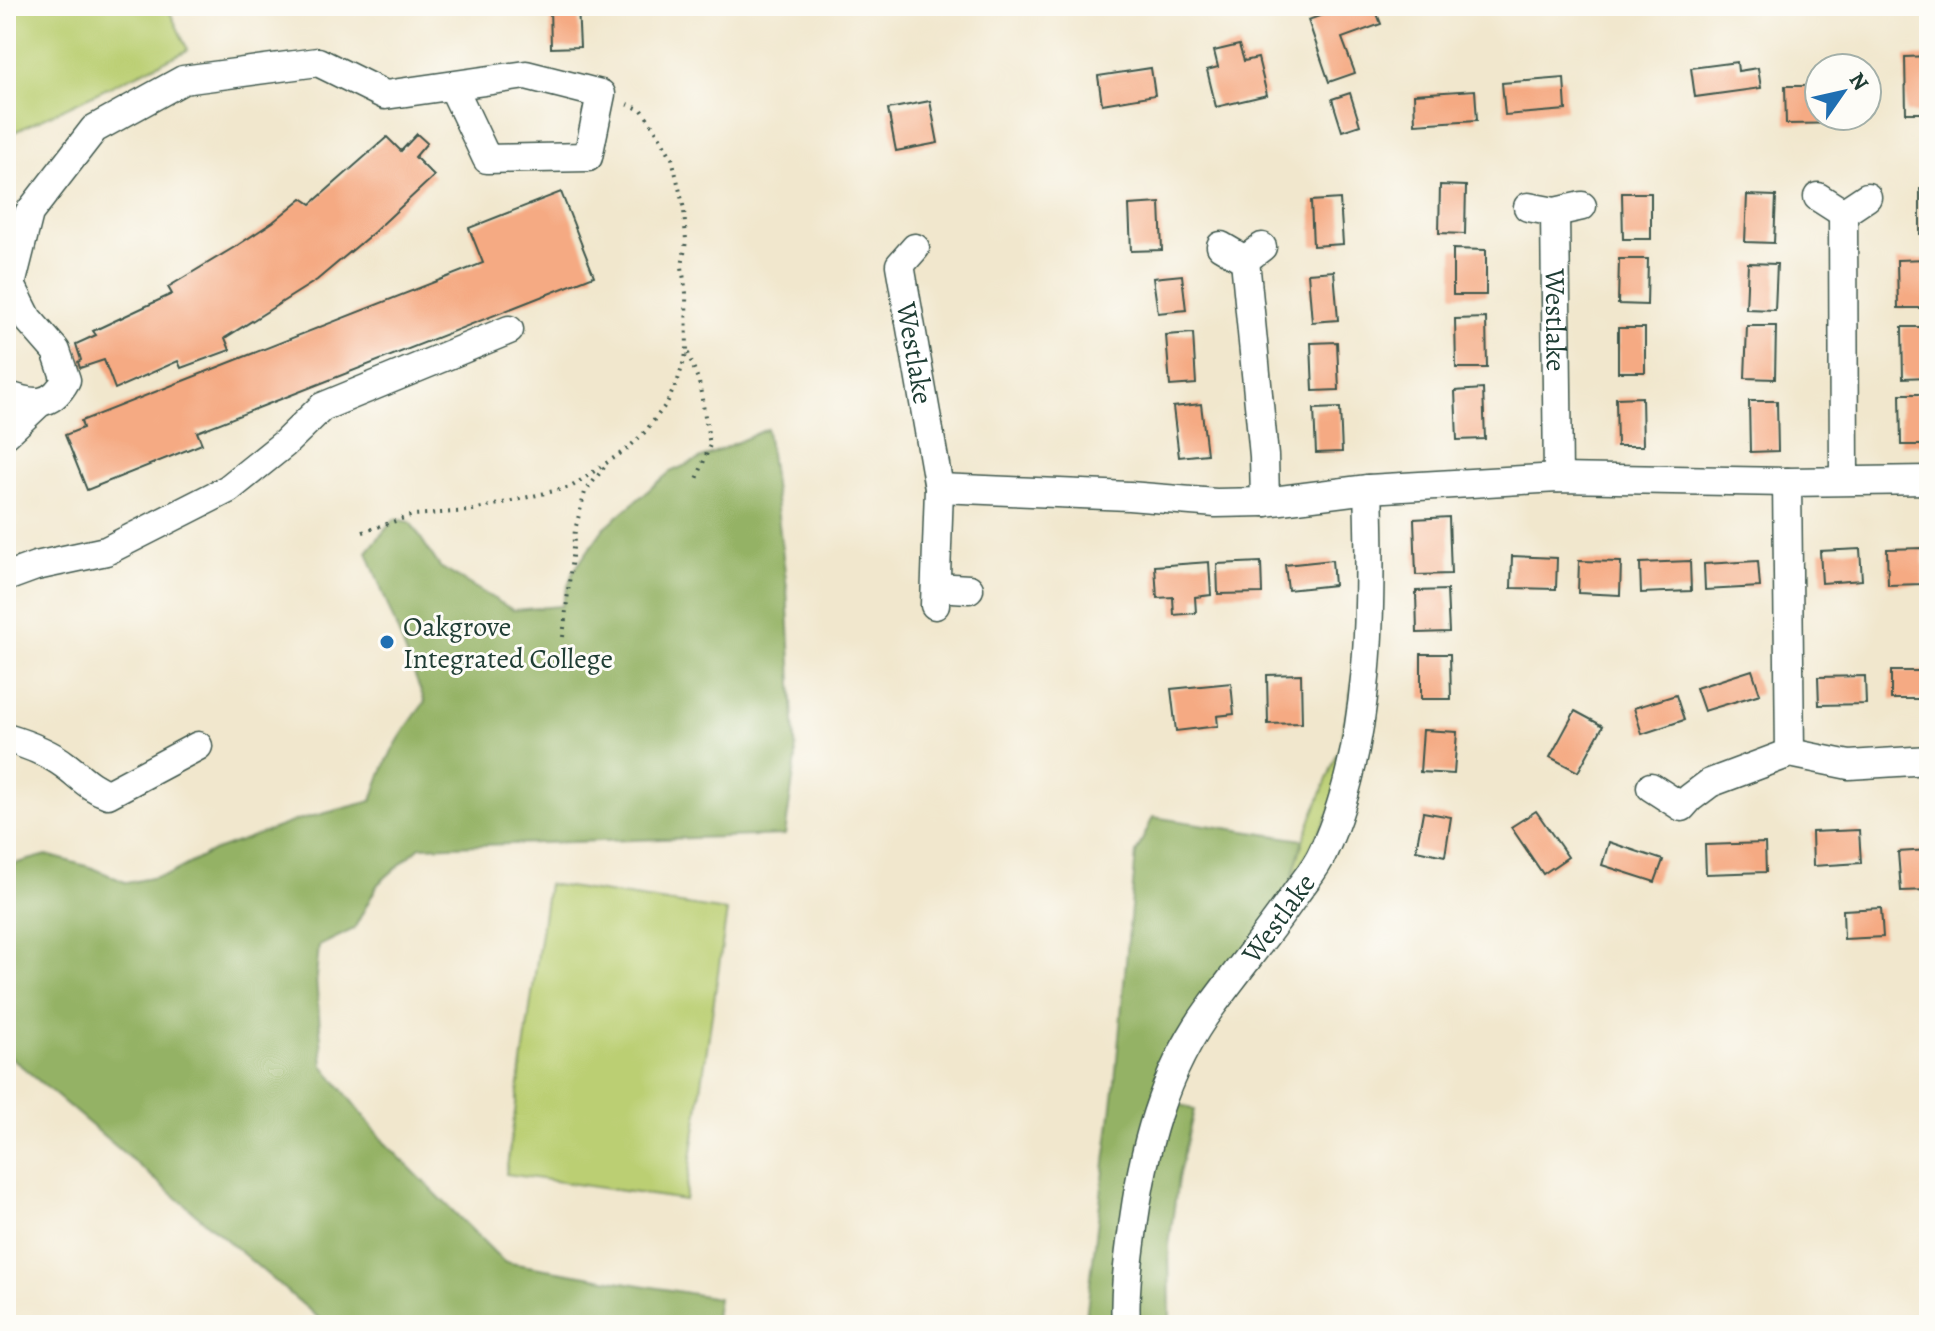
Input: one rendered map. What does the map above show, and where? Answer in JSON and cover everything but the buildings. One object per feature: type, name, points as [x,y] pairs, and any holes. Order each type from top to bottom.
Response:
[{"type":"street","points":[[6,434],[39,403],[58,395],[66,380],[56,351],[28,319],[8,286],[29,213],[94,129],[183,80],[318,62],[385,95],[526,75],[601,94],[588,157],[487,159],[453,87]]},
{"type":"street","points":[[1818,197],[1843,213]]},
{"type":"street","points":[[1843,213],[1867,197]]},
{"type":"street","name":"Westlake","points":[[1555,208],[1558,478]]},
{"type":"street","points":[[1843,213],[1844,479]]},
{"type":"street","points":[[1243,251],[1264,456],[1265,502]]},
{"type":"street","name":"Westlake","points":[[898,255],[938,501],[936,596],[969,589]]},
{"type":"street","points":[[6,577],[36,566],[106,551],[228,489],[284,444],[322,407],[509,330]]},
{"type":"street","points":[[6,395],[39,403]]},
{"type":"street","points":[[938,501],[1129,496],[1216,503],[1265,502],[1368,489],[1558,478],[1787,482],[1929,480]]},
{"type":"street","points":[[1787,482],[1790,753]]},
{"type":"street","name":"Westlake","points":[[1126,1325],[1124,1296],[1138,1181],[1153,1123],[1173,1073],[1210,1008],[1265,939],[1322,855],[1350,781],[1360,723],[1366,640],[1368,489]]},
{"type":"street","points":[[6,738],[26,744],[63,763],[93,789],[108,794],[198,746]]},
{"type":"street","points":[[1651,787],[1682,807],[1710,783],[1790,753],[1849,765],[1929,761]]},
{"type":"path","points":[[601,94],[642,110],[672,158],[684,209],[686,241],[682,267],[687,351],[699,382],[710,445],[697,479]]},
{"type":"path","points":[[363,532],[413,515],[469,511],[571,487],[645,432],[667,403],[687,351]]},
{"type":"path","points":[[563,637],[575,530],[585,492],[610,460]]},
{"type":"green space","points":[[16,6],[167,6],[188,50],[6,136],[6,11]]},
{"type":"green space","points":[[767,429],[787,588],[796,759],[785,835],[420,847],[378,884],[354,929],[319,946],[316,978],[323,1065],[385,1143],[504,1262],[718,1298],[714,1325],[327,1325],[6,1053],[6,866],[47,855],[93,868],[127,883],[170,874],[213,851],[295,821],[372,801],[393,749],[425,702],[367,552],[394,519],[410,522],[440,567],[513,610],[561,606],[573,572],[604,528],[670,472]]},
{"type":"green space","points":[[1354,676],[1333,806],[1288,891],[1303,840],[1340,746]]},
{"type":"green space","points":[[1153,817],[1303,840],[1281,915],[1154,1121],[1177,1103],[1194,1110],[1178,1178],[1169,1245],[1170,1317],[1174,1325],[1085,1325],[1115,1081],[1136,853]]},
{"type":"green space","points":[[548,884],[727,911],[685,1200],[506,1174]]},
{"type":"place","name":"Oakgrove Integrated College","points":[[387,642]]}]
